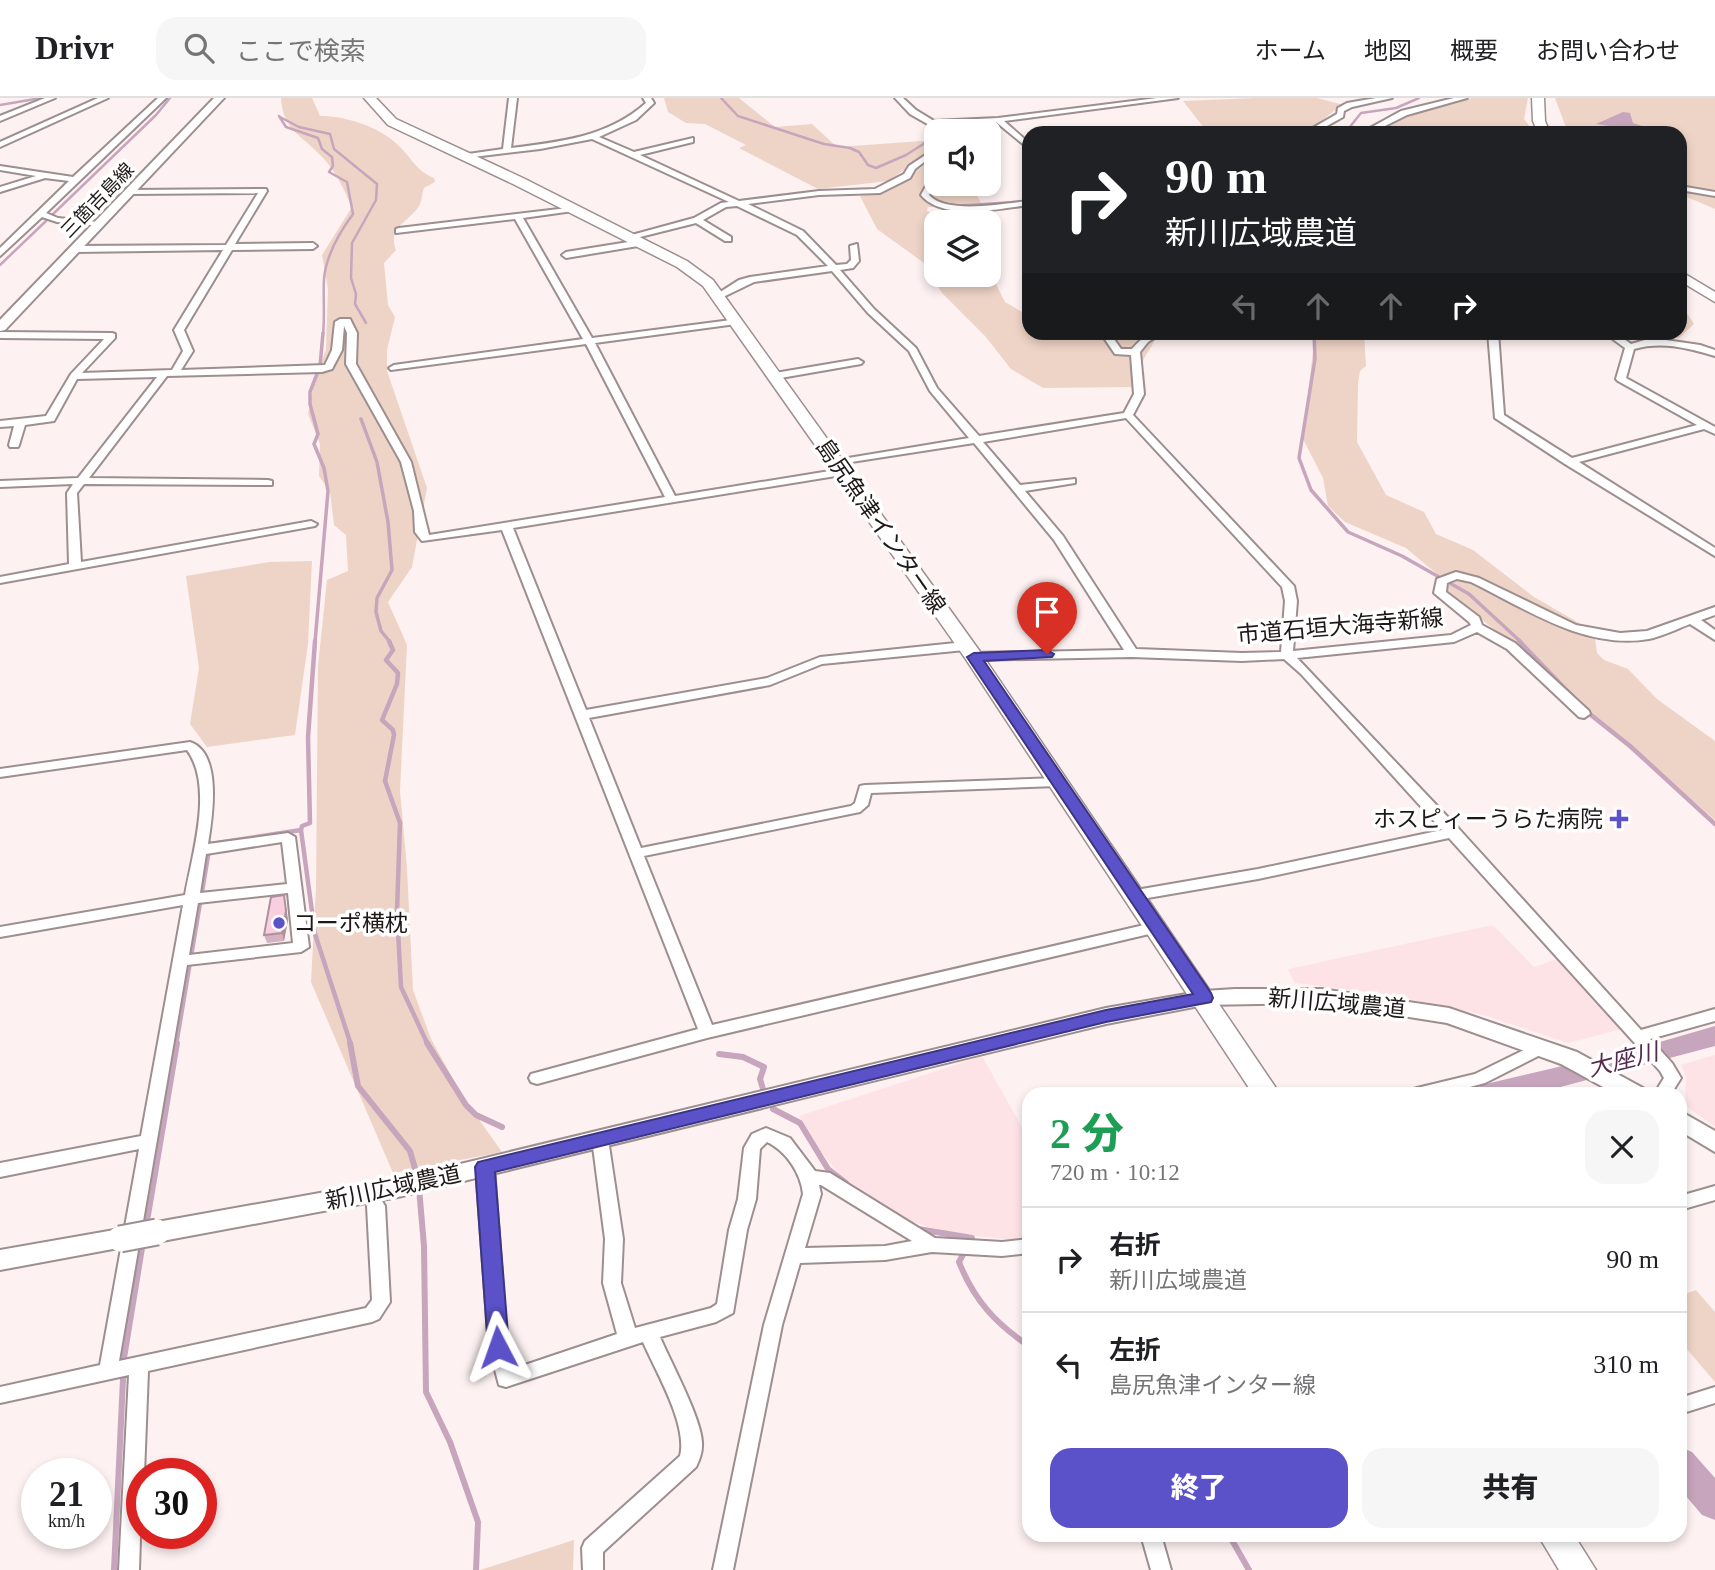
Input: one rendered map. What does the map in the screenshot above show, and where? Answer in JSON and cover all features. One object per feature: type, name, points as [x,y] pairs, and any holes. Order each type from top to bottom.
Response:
[{"type":"main road","name":"島尻魚津インター線","points":[[370,98],[377,108],[400,127],[468,156],[695,272],[718,296],[969,652],[1136,895],[1262,1087]]},
{"type":"main road","points":[[1538,98],[1541,126]]},
{"type":"main road","points":[[1687,280],[1715,299]]},
{"type":"main road","points":[[1560,1542],[1579,1570]]},
{"type":"street","points":[[0,120],[51,98]]},
{"type":"street","points":[[0,145],[104,98]]},
{"type":"street","points":[[0,253],[162,98]]},
{"type":"street","name":"三箇吉島線","points":[[0,327],[219,98]]},
{"type":"street","points":[[507,149],[513,98]]},
{"type":"street","points":[[468,156],[594,137],[639,114],[650,103],[647,98]]},
{"type":"street","points":[[899,98],[913,112],[926,119]]},
{"type":"street","points":[[1001,120],[1174,98]]},
{"type":"street","points":[[1320,126],[1340,115],[1341,110],[1350,105],[1388,98]]},
{"type":"street","points":[[1379,126],[1404,113],[1463,98]]},
{"type":"street","points":[[1001,123],[1022,142]]},
{"type":"street","points":[[594,137],[800,233],[871,311],[913,350],[933,389],[1059,538],[1132,653]]},
{"type":"street","points":[[633,155],[690,140]]},
{"type":"street","points":[[566,256],[636,241],[697,220],[709,211],[736,204],[819,193],[877,191],[906,176],[924,160]]},
{"type":"street","points":[[0,167],[75,180]]},
{"type":"street","points":[[0,190],[45,175]]},
{"type":"street","points":[[1687,189],[1715,194]]},
{"type":"street","points":[[75,566],[72,493],[188,351],[178,330],[263,191],[129,192]]},
{"type":"street","points":[[926,196],[935,205],[959,208],[1022,204]]},
{"type":"street","points":[[399,230],[573,209]]},
{"type":"street","points":[[41,214],[57,220],[98,224]]},
{"type":"street","points":[[518,216],[567,299],[671,499]]},
{"type":"street","points":[[697,220],[728,239]]},
{"type":"street","points":[[75,249],[313,246]]},
{"type":"street","points":[[718,296],[741,282],[753,279],[834,269],[853,264],[854,246]]},
{"type":"street","points":[[74,376],[322,369],[329,366],[337,350],[340,322],[347,321],[352,334],[351,363],[406,462],[419,511],[421,532],[426,540],[671,499],[976,440],[1128,415]]},
{"type":"street","points":[[394,368],[736,321]]},
{"type":"street","points":[[0,335],[112,336],[74,376],[50,419],[0,424]]},
{"type":"street","points":[[1110,340],[1118,352],[1135,352]]},
{"type":"street","points":[[1128,415],[1139,394],[1135,352],[1144,340]]},
{"type":"street","points":[[1494,340],[1499,416],[1715,553]]},
{"type":"street","points":[[1619,340],[1630,347],[1652,341],[1700,348],[1715,353]]},
{"type":"street","points":[[1630,347],[1621,379],[1710,428]]},
{"type":"street","points":[[775,376],[858,362]]},
{"type":"street","points":[[1128,415],[1287,586],[1291,601],[1287,655],[1305,671],[1454,832],[1666,1067],[1673,1079],[1667,1087]]},
{"type":"street","points":[[14,445],[20,423]]},
{"type":"street","points":[[1569,462],[1710,428]]},
{"type":"street","points":[[0,484],[80,481],[268,482]]},
{"type":"street","points":[[1018,489],[1071,481]]},
{"type":"street","points":[[0,580],[311,524]]},
{"type":"street","points":[[506,526],[707,1032]]},
{"type":"street","name":"市道石垣大海寺新線","points":[[581,715],[770,681],[820,661],[969,652],[1242,657],[1454,638],[1477,627],[1475,620],[1440,593],[1441,581],[1456,575],[1475,580],[1573,628],[1620,637],[1649,635],[1715,611]]},
{"type":"street","points":[[1691,619],[1715,636]]},
{"type":"street","points":[[1477,627],[1511,646],[1584,714]]},
{"type":"street","points":[[0,773],[190,746],[197,753],[208,801],[207,849],[149,1141],[108,1372]]},
{"type":"street","points":[[636,853],[855,809],[861,805],[865,789],[1057,782]]},
{"type":"street","points":[[1136,895],[1245,876],[1454,832]]},
{"type":"street","points":[[186,960],[301,947],[288,837],[207,849]]},
{"type":"street","points":[[0,932],[196,898],[295,888]]},
{"type":"street","points":[[537,1078],[707,1032],[1157,927]]},
{"type":"street","name":"新川広域農道","points":[[0,1260],[418,1183],[1106,1016],[1204,998],[1321,996],[1406,1007],[1449,1016],[1569,1058],[1623,1087]]},
{"type":"street","points":[[1640,1038],[1715,1015]]},
{"type":"street","points":[[1446,1087],[1479,1079],[1542,1047]]},
{"type":"street","points":[[1687,1125],[1715,1143]]},
{"type":"street","points":[[485,1167],[498,1347],[506,1379],[648,1331],[716,1314],[726,1308],[738,1230],[747,1199],[752,1148],[758,1139],[766,1134],[776,1137],[810,1178],[812,1194],[773,1325],[723,1570]]},
{"type":"street","points":[[600,1139],[614,1239],[612,1283],[628,1338]]},
{"type":"street","points":[[0,1170],[149,1141]]},
{"type":"street","points":[[810,1178],[824,1178],[932,1245]]},
{"type":"street","points":[[1687,1201],[1715,1193]]},
{"type":"street","points":[[0,1395],[372,1314],[381,1302],[376,1206]]},
{"type":"street","points":[[793,1256],[885,1253],[932,1245],[1002,1249],[1022,1247]]},
{"type":"street","points":[[593,1570],[592,1548],[689,1461],[693,1444],[686,1419],[648,1331]]},
{"type":"street","points":[[129,1570],[139,1365]]},
{"type":"street","points":[[1687,1404],[1715,1395]]},
{"type":"street","points":[[1153,1542],[1161,1570]]},
{"type":"shaded area","points":[[281,98],[312,98],[320,116],[351,120],[381,132],[398,145],[423,172],[434,178],[435,182],[424,188],[419,206],[400,225],[394,236],[396,250],[384,263],[388,305],[395,317],[387,350],[387,371],[427,488],[412,567],[388,602],[407,645],[400,791],[413,990],[431,1039],[463,1097],[502,1152],[393,1173],[311,982],[316,888],[318,666],[327,580],[348,571],[346,535],[334,525],[330,492],[319,476],[320,444],[308,414],[316,374],[326,350],[328,289],[322,255],[352,207],[329,164],[290,126]]},
{"type":"shaded area","points":[[664,98],[739,98],[775,127],[812,124],[837,147],[924,141],[924,156],[888,181],[818,189],[739,148],[746,145],[705,124],[686,123],[668,112]]},
{"type":"shaded area","points":[[1317,98],[1344,105],[1314,126],[1203,126],[1183,101]]},
{"type":"shaded area","points":[[1472,98],[1528,98],[1524,119],[1530,126],[1388,126],[1407,116]]},
{"type":"shaded area","points":[[1555,98],[1715,98],[1715,209],[1687,197],[1687,126],[1565,126]]},
{"type":"shaded area","points":[[1623,112],[1630,113],[1633,123],[1642,126],[1610,126],[1596,124]]},
{"type":"shaded area","points":[[924,165],[924,196],[977,196],[983,206],[928,207],[924,210],[924,263],[877,229],[860,196],[889,191]]},
{"type":"shaded area","points":[[938,287],[998,287],[1005,302],[1022,312],[1022,340],[1155,340],[1134,375],[1134,387],[1043,388],[1011,369],[985,336]]},
{"type":"shaded area","points":[[1687,313],[1694,324],[1687,331]]},
{"type":"shaded area","points":[[1314,340],[1364,340],[1366,366],[1360,371],[1358,383],[1357,442],[1386,495],[1424,512],[1436,534],[1473,550],[1534,597],[1579,623],[1577,626],[1471,574],[1438,575],[1406,548],[1345,522],[1328,506],[1323,478],[1303,439]]},
{"type":"shaded area","points":[[312,561],[308,644],[295,735],[207,747],[190,724],[199,668],[186,576],[269,562]]},
{"type":"shaded area","points":[[1456,577],[1473,581],[1559,625],[1595,638],[1597,653],[1604,660],[1628,669],[1657,699],[1715,741],[1715,820],[1591,718],[1516,647],[1447,592],[1446,582]]},
{"type":"shaded area","points":[[1493,925],[1534,967],[1563,957],[1626,1028],[1568,1043],[1484,1015],[1384,994],[1295,983],[1288,969]]},
{"type":"shaded area","points":[[1715,1055],[1715,1127],[1687,1106],[1686,1077],[1681,1065]]},
{"type":"shaded area","points":[[982,1056],[1022,1127],[1022,1238],[1016,1240],[954,1234],[898,1218],[845,1182],[820,1150],[799,1116]]},
{"type":"shaded area","points":[[1696,1290],[1715,1312],[1715,1382],[1687,1349],[1687,1293]]},
{"type":"shaded area","points":[[574,1540],[573,1570],[480,1570]]},
{"type":"building","points":[[284,895],[286,911],[282,933],[264,935],[271,897]]},
{"type":"waterway","points":[[0,105],[41,98]]},
{"type":"waterway","points":[[52,215],[156,115],[170,98]]},
{"type":"waterway","points":[[721,98],[738,116],[824,144],[850,148],[859,152],[868,165],[876,168],[924,144]]},
{"type":"waterway","points":[[1351,126],[1361,113],[1396,108],[1419,98]]},
{"type":"waterway","points":[[279,116],[286,127],[318,138],[322,149],[332,157],[333,166],[329,172],[347,182],[353,214],[327,261],[323,334]]},
{"type":"waterway","points":[[280,117],[299,127],[330,134],[334,149],[377,184],[376,200],[352,243],[351,278],[356,294],[355,304],[366,323]]},
{"type":"waterway","points":[[930,196],[932,200]]},
{"type":"waterway","points":[[953,206],[1022,201]]},
{"type":"waterway","points":[[0,265],[46,221]]},
{"type":"waterway","points":[[315,642],[328,491],[324,468],[314,444],[318,434],[310,404],[310,392],[320,366],[323,333]]},
{"type":"waterway","points":[[1314,340],[1315,359],[1299,458],[1311,490],[1348,532],[1402,556],[1469,594],[1521,642]]},
{"type":"waterway","points":[[361,419],[377,462],[388,522],[392,570],[377,598],[376,612],[381,631],[390,642]]},
{"type":"waterway","points":[[301,830],[302,826],[310,823],[308,737],[315,641]]},
{"type":"waterway","points":[[389,641],[393,650],[386,660],[398,673],[397,684],[382,720],[393,730],[394,735],[385,781],[400,823],[397,911],[401,987],[427,1043]]},
{"type":"waterway","points":[[1519,641],[1573,697]]},
{"type":"waterway","points":[[1586,711],[1630,746],[1715,824]]},
{"type":"waterway","points":[[176,1045],[210,844],[301,830]]},
{"type":"waterway","points":[[301,830],[315,934],[351,1045]]},
{"type":"waterway","name":"大座川","points":[[1519,1087],[1639,1058],[1715,1036]]},
{"type":"waterway","points":[[146,1227],[177,1043]]},
{"type":"waterway","points":[[350,1043],[358,1086],[410,1151],[418,1179]]},
{"type":"waterway","points":[[427,1043],[466,1105],[476,1115],[502,1127]]},
{"type":"waterway","points":[[719,1054],[743,1057],[764,1067],[760,1079],[763,1089]]},
{"type":"waterway","points":[[773,1109],[800,1123],[828,1169],[846,1183]]},
{"type":"waterway","points":[[419,1188],[424,1246],[426,1392],[450,1442],[478,1522],[476,1570]]},
{"type":"waterway","points":[[918,1229],[972,1238],[970,1243]]},
{"type":"waterway","points":[[114,1570],[124,1358],[143,1242]]},
{"type":"waterway","points":[[965,1251],[959,1262],[971,1288],[987,1310],[1022,1341]]},
{"type":"waterway","name":"大座川","points":[[1687,1471],[1715,1504]]},
{"type":"waterway","points":[[1233,1542],[1249,1570]]},
{"type":"tunnel","points":[[378,1198],[382,1175]]},
{"type":"place","name":"ホスピィーうらた病院","points":[[1619,819]]},
{"type":"place","name":"コーポ横枕","points":[[279,923]]},
{"type":"route","points":[[498,1347],[485,1167],[1106,1016],[1204,998],[974,657],[1047,654]]}]
